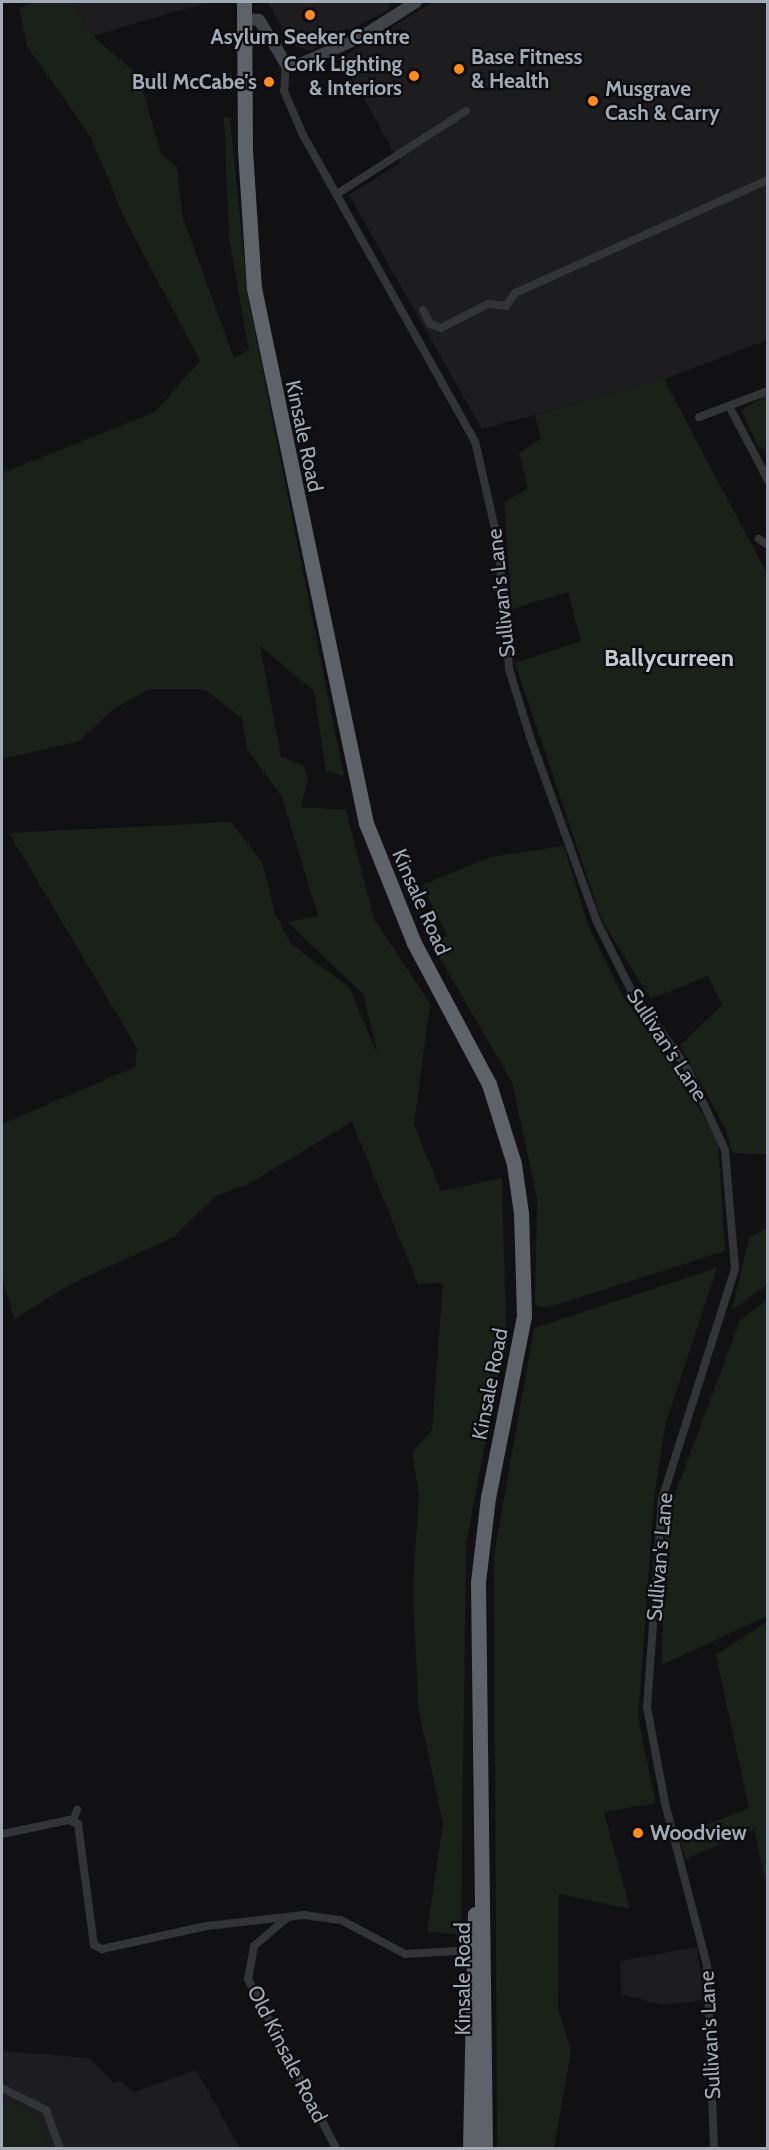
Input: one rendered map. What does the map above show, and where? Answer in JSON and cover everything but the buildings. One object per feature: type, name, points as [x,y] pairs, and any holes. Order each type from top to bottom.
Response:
[{"type":"highway","name":"Kinsale Road","points":[[244,2],[254,288],[366,823],[414,943],[489,1084],[514,1164],[521,1213],[524,1316],[488,1497],[478,1582],[479,1809],[485,2148]]},
{"type":"highway","name":"Kinsale Road","points":[[470,2148],[479,1809]]},
{"type":"main road","points":[[244,19],[259,20],[286,64],[306,65],[416,2]]},
{"type":"street","name":"Sullivan's Lane","points":[[286,64],[284,91],[322,171],[340,192],[475,441],[498,542],[508,669],[597,922],[630,988],[687,1068],[725,1150],[735,1269],[662,1499],[647,1707],[665,1803],[707,1965],[714,2148]]},
{"type":"street","points":[[340,192],[466,111]]},
{"type":"street","points":[[423,310],[430,324],[441,328],[488,304],[506,306],[515,293],[768,180]]},
{"type":"street","points":[[699,417],[768,392]]},
{"type":"street","points":[[729,406],[764,464],[768,480]]},
{"type":"street","points":[[759,539],[768,545]]},
{"type":"street","points":[[73,1822],[77,1810]]},
{"type":"street","points":[[73,1822],[81,1833],[94,1946],[102,1949],[207,1926],[291,1916],[341,1920],[405,1954],[474,1950]]},
{"type":"street","points":[[2,1834],[73,1822]]},
{"type":"street","name":"Old Kinsale Road","points":[[291,1916],[254,1946],[248,1979],[336,2148]]},
{"type":"street","points":[[2,2088],[46,2110],[60,2148]]},
{"type":"shaded area","points":[[35,2],[73,2],[93,36],[138,75],[161,153],[177,167],[182,215],[234,358],[249,350],[229,238],[224,117],[230,118],[248,297],[344,776],[326,771],[314,691],[260,646],[281,757],[303,765],[308,778],[301,807],[346,810],[374,919],[430,1004],[414,1125],[441,1191],[502,1178],[506,1333],[466,1545],[461,1935],[427,1931],[443,1824],[418,1706],[413,1586],[419,1494],[412,1452],[432,1430],[443,1283],[418,1284],[352,1122],[248,1184],[216,1196],[174,1237],[71,1284],[14,1319],[2,1275],[2,1124],[135,1067],[137,1048],[9,833],[231,822],[262,862],[275,913],[291,944],[349,987],[378,1055],[363,994],[287,922],[318,916],[282,797],[247,749],[242,718],[204,689],[149,689],[112,710],[79,741],[2,759],[2,473],[155,412],[200,361],[125,219],[90,136],[27,46],[19,8]]},
{"type":"shaded area","points":[[73,2],[208,2],[93,36]]},
{"type":"shaded area","points":[[268,2],[389,2],[390,9],[310,51],[290,44]]},
{"type":"shaded area","points":[[433,2],[767,2],[767,340],[657,382],[482,429],[349,195],[400,163],[341,58]]},
{"type":"shaded area","points":[[664,379],[767,574],[767,1154],[732,1153],[726,1130],[680,1045],[722,1005],[708,976],[651,999],[602,921],[515,663],[581,641],[568,592],[512,609],[504,503],[528,488],[519,453],[541,439],[535,415]]},
{"type":"shaded area","points":[[767,395],[767,450],[758,446],[741,410]]},
{"type":"shaded area","points":[[564,846],[588,925],[624,998],[672,1063],[718,1140],[725,1251],[546,1308],[535,1305],[537,1198],[512,1082],[432,945],[447,936],[422,885],[490,857]]},
{"type":"shaded area","points":[[767,1228],[767,1285],[732,1310],[749,1238]]},
{"type":"shaded area","points":[[717,1268],[665,1425],[654,1500],[638,1718],[656,1803],[604,1812],[630,1909],[559,1894],[558,2008],[571,2051],[554,2148],[497,2148],[494,1555],[534,1328]]},
{"type":"shaded area","points":[[767,1300],[767,1616],[662,1665],[664,1523],[740,1320]]},
{"type":"shaded area","points":[[767,1622],[767,1888],[754,1829],[686,1859],[678,1836],[749,1808],[716,1655]]},
{"type":"shaded area","points":[[697,1947],[704,2000],[662,2005],[621,1994],[620,1961]]},
{"type":"shaded area","points":[[2,2051],[89,2058],[114,2083],[119,2080],[134,2092],[196,2070],[240,2148],[2,2148]]},
{"type":"shaded area","points":[[2,2102],[18,2106],[39,2123],[47,2148],[2,2148]]},
{"type":"place","name":"Asylum Seeker Centre","points":[[310,15]]},
{"type":"place","name":"Base Fitness & Health","points":[[459,69]]},
{"type":"place","name":"Cork Lighting & Interiors","points":[[414,76]]},
{"type":"place","name":"Bull McCabe's","points":[[269,82]]},
{"type":"place","name":"Musgrave Cash & Carry","points":[[593,101]]},
{"type":"place","name":"Woodview","points":[[638,1833]]},
{"type":"district","name":"Ballycurreen","points":[[669,658]]}]
